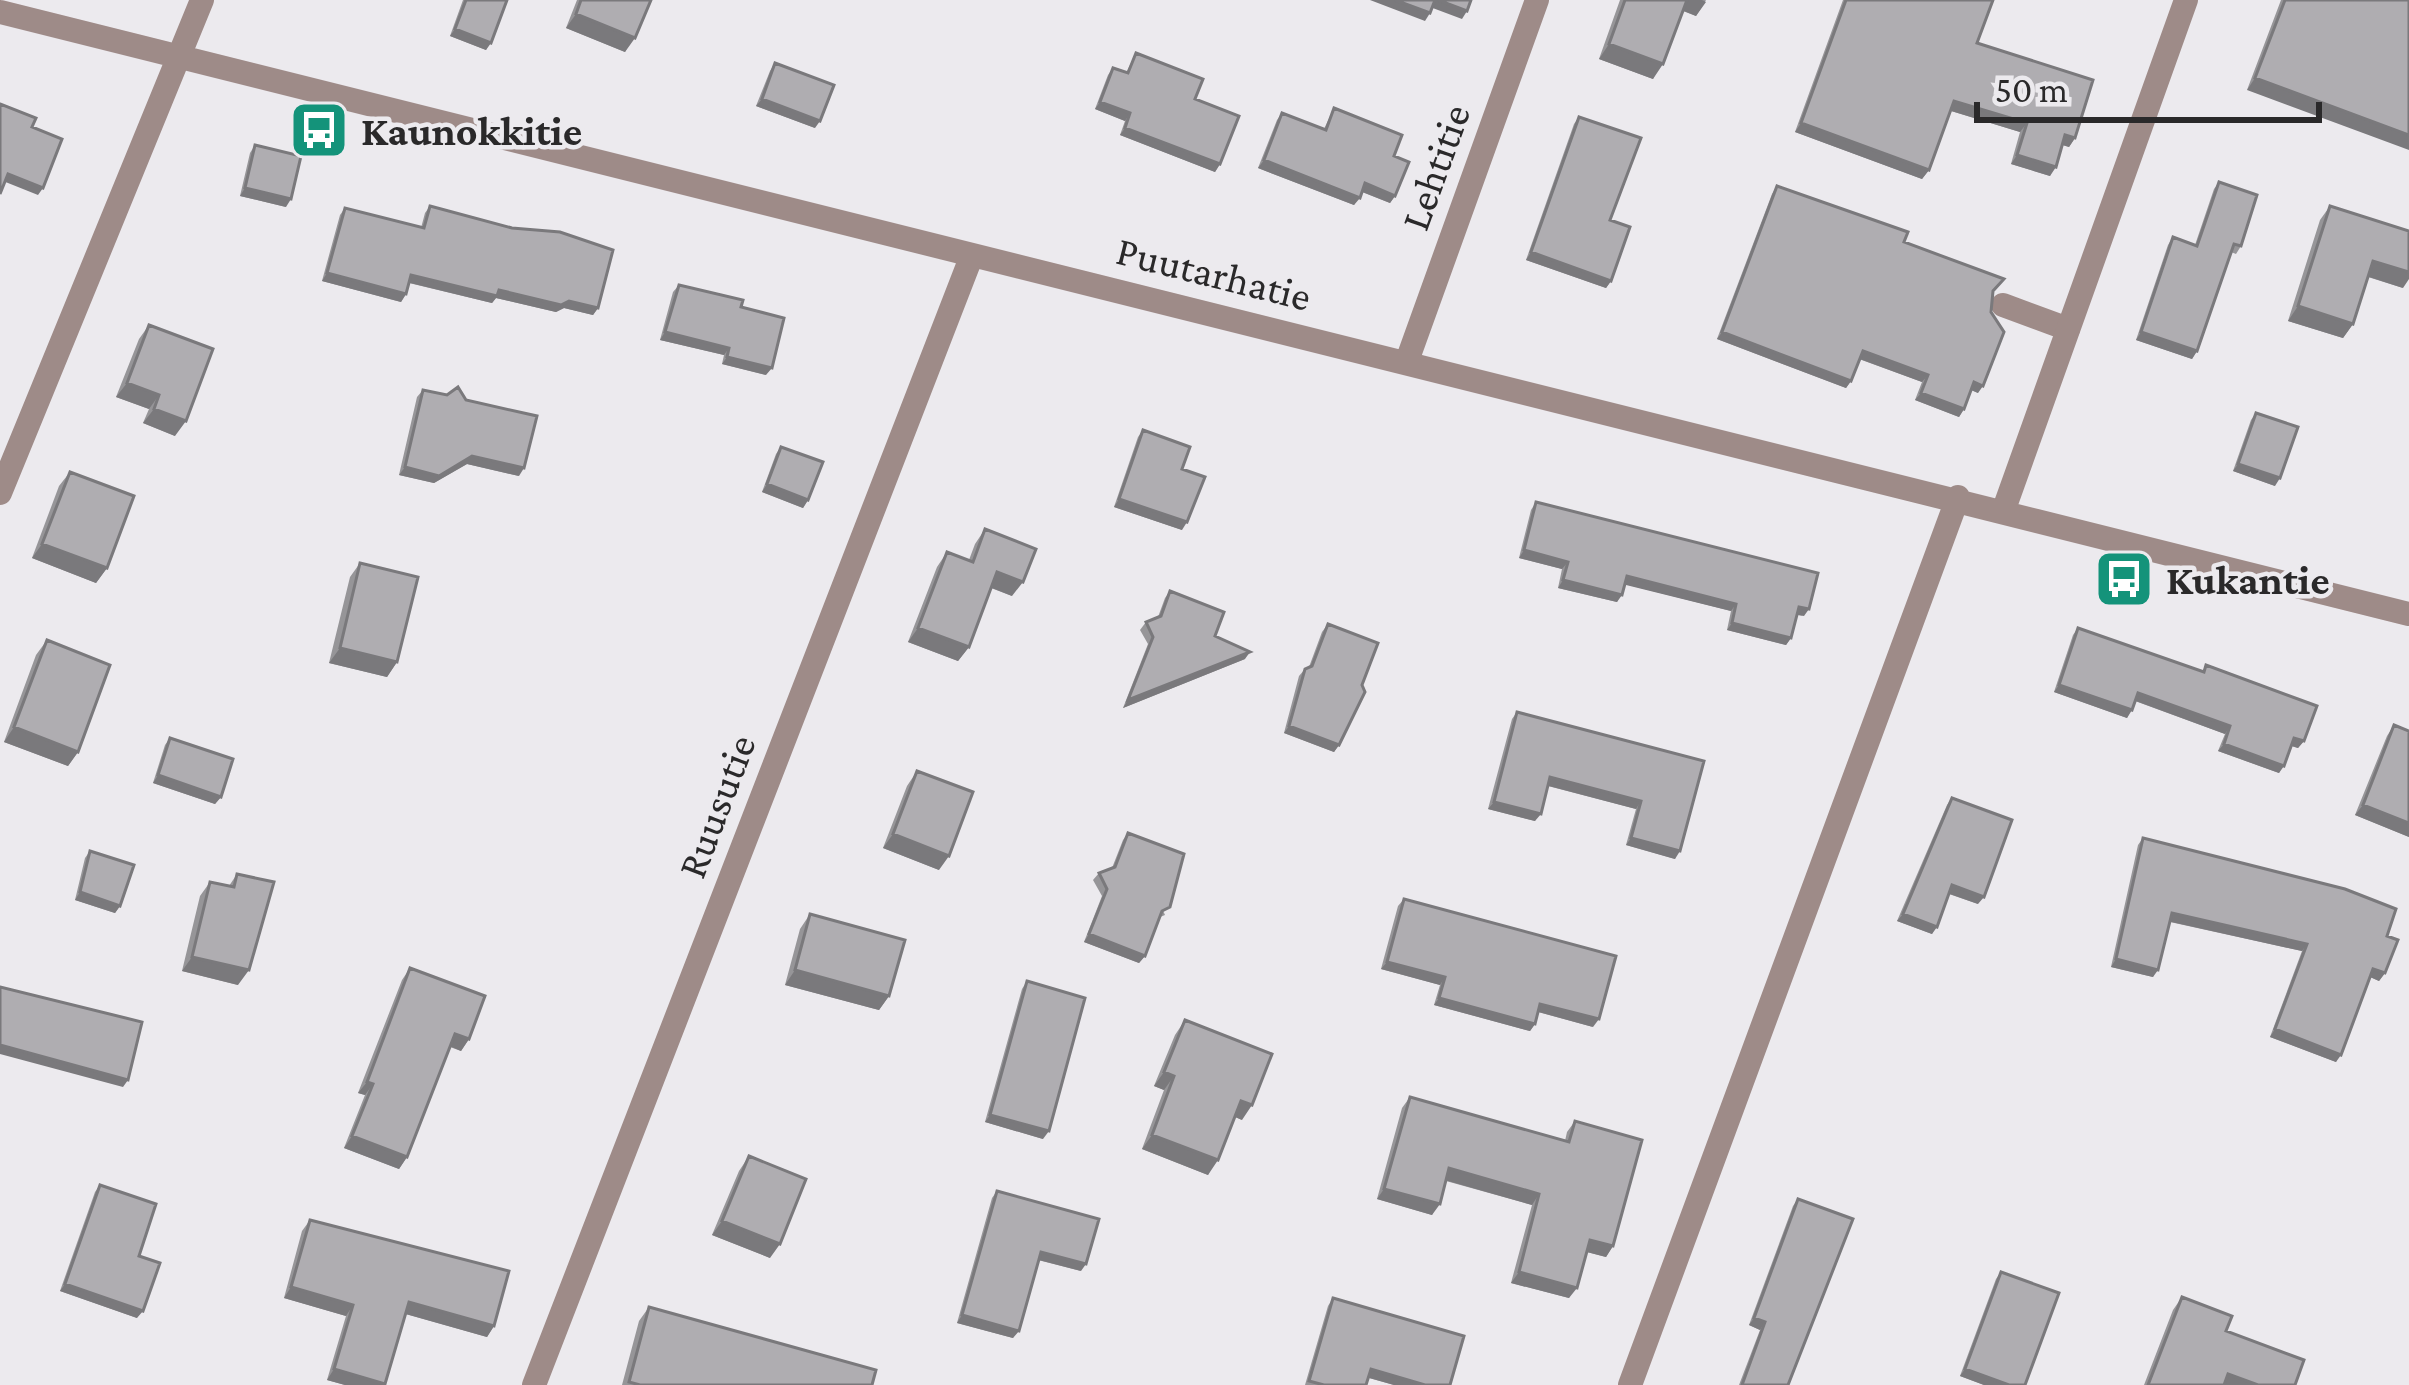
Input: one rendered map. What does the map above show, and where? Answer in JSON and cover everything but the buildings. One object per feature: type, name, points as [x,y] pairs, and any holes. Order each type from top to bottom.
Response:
[{"type":"street","points":[[0,493],[202,0]]},
{"type":"street","name":"Lehtitie","points":[[1407,361],[1537,0]]},
{"type":"street","points":[[2005,509],[2186,0]]},
{"type":"street","name":"Puutarhatie","points":[[0,12],[1958,497],[2409,614]]},
{"type":"street","name":"Ruusutie","points":[[534,1385],[972,255]]},
{"type":"street","points":[[2003,305],[2068,329]]},
{"type":"street","points":[[1630,1385],[1958,497]]},
{"type":"place","name":"Kaunokkitie","points":[[319,130]]},
{"type":"place","name":"Kukantie","points":[[2124,579]]}]
